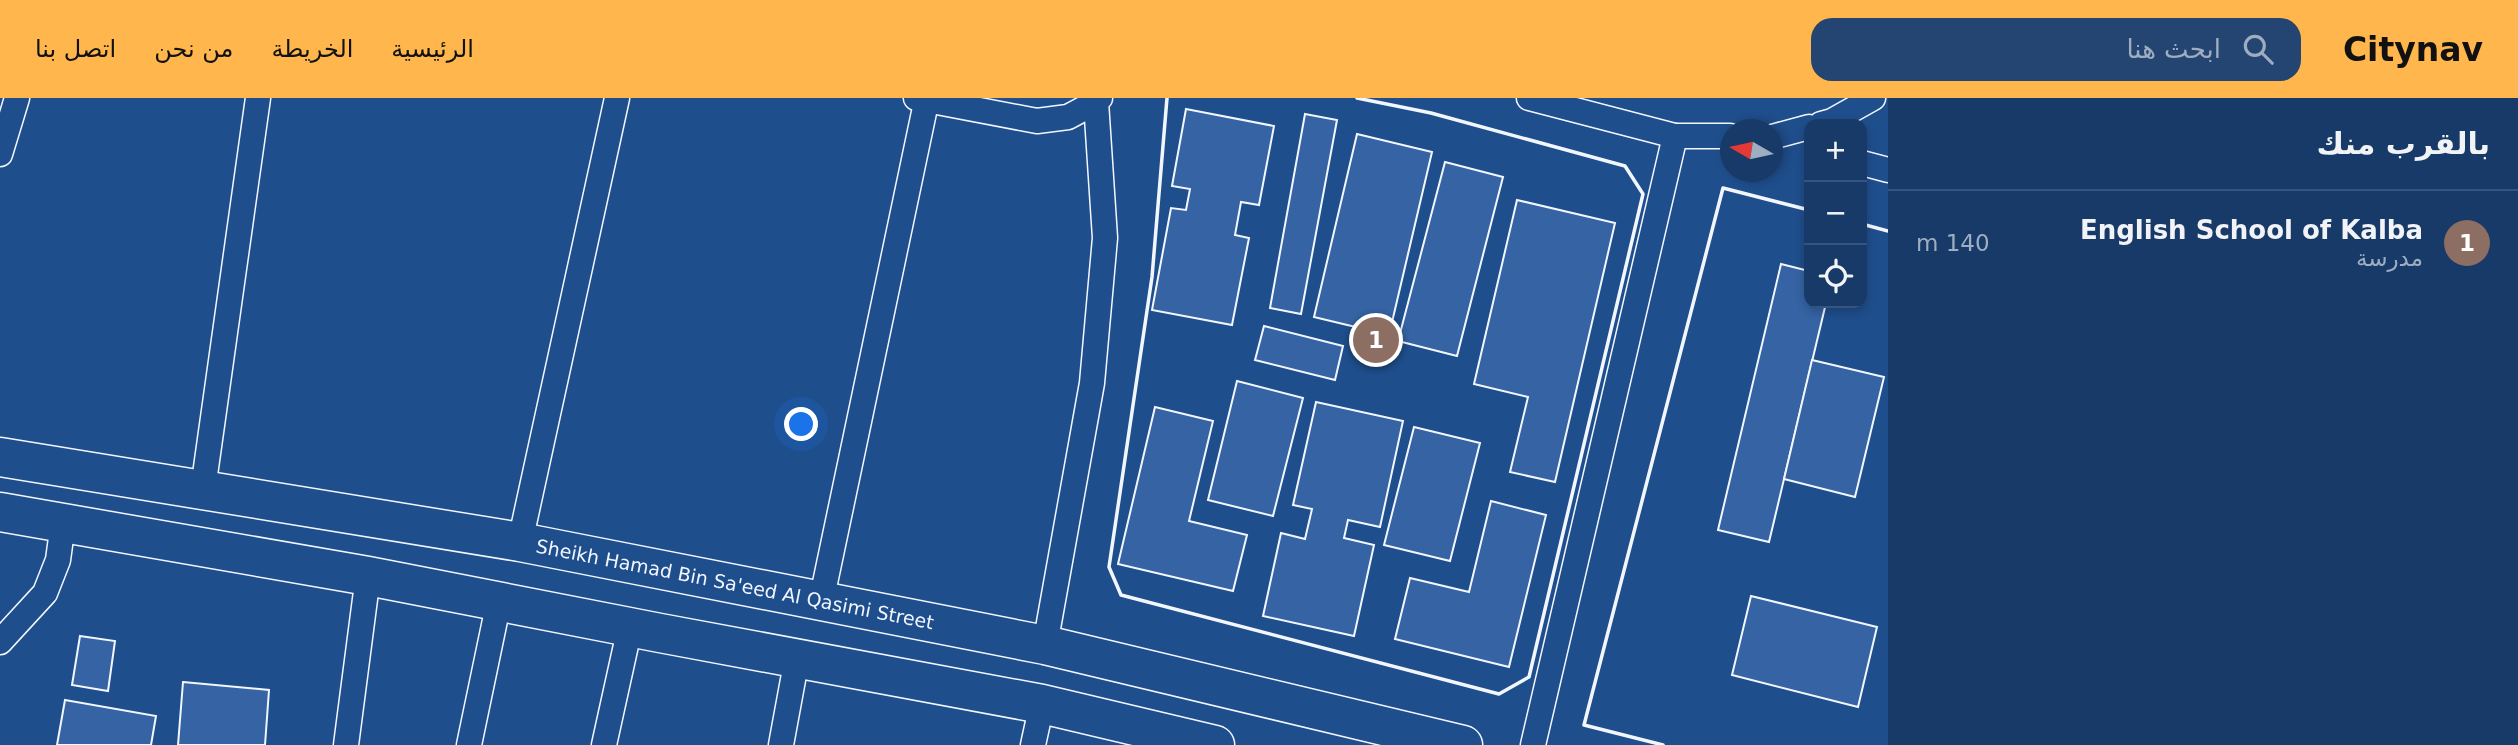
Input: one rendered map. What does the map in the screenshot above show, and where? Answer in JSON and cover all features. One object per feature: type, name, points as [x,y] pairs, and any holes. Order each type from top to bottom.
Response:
[{"type":"main road","name":"Sheikh Hamad Bin Sa'eed Al Qasimi Street","points":[[0,457],[520,542],[1045,645],[1463,745]]},
{"type":"main road","points":[[0,512],[368,576],[1042,704],[1215,745]]},
{"type":"main road","points":[[1226,745],[1226,722],[1235,705],[1256,696]]},
{"type":"street","points":[[0,154],[17,98]]},
{"type":"street","points":[[202,489],[258,98]]},
{"type":"street","points":[[520,542],[618,98]]},
{"type":"street","points":[[1529,98],[1675,136],[1720,136]]},
{"type":"street","points":[[1825,119],[1842,98]]},
{"type":"street","points":[[1831,119],[1873,98]]},
{"type":"street","points":[[821,602],[923,99],[1037,121],[1068,117],[1098,100],[1105,238],[1093,383],[1045,645]]},
{"type":"street","points":[[1783,134],[1804,129]]},
{"type":"street","points":[[1533,745],[1675,136]]},
{"type":"street","points":[[1783,140],[1804,146]]},
{"type":"street","points":[[1867,164],[1888,170]]},
{"type":"street","points":[[0,642],[46,593],[58,560],[62,523]]},
{"type":"street","points":[[346,745],[368,576]]},
{"type":"street","points":[[470,745],[499,601]]},
{"type":"street","points":[[604,745],[630,627]]},
{"type":"street","points":[[781,745],[797,658]]},
{"type":"street","points":[[1033,745],[1042,704]]},
{"type":"building","points":[[1186,109],[1274,126],[1259,205],[1241,202],[1235,235],[1249,238],[1232,325],[1152,310],[1171,208],[1186,210],[1190,189],[1172,186]]},
{"type":"building","points":[[1305,114],[1337,120],[1301,314],[1270,308]]},
{"type":"building","points":[[1357,134],[1432,152],[1389,335],[1314,317]]},
{"type":"building","points":[[1445,162],[1503,177],[1457,356],[1398,341]]},
{"type":"building","points":[[1517,200],[1615,223],[1555,482],[1510,472],[1528,397],[1474,384]]},
{"type":"building","points":[[1781,264],[1804,270],[1804,308],[1825,308],[1769,542],[1718,530]]},
{"type":"building","points":[[1264,326],[1343,346],[1335,380],[1255,360]]},
{"type":"building","points":[[1812,360],[1884,377],[1855,497],[1784,479]]},
{"type":"building","points":[[1237,381],[1303,398],[1273,516],[1208,500]]},
{"type":"building","points":[[1316,402],[1403,421],[1380,527],[1348,520],[1344,538],[1374,545],[1354,636],[1263,616],[1281,533],[1305,539],[1312,509],[1293,505]]},
{"type":"building","points":[[1155,407],[1213,421],[1189,521],[1247,535],[1233,591],[1118,564]]},
{"type":"building","points":[[1414,427],[1480,443],[1450,561],[1384,545]]},
{"type":"building","points":[[1491,501],[1546,515],[1509,667],[1395,639],[1410,578],[1469,592]]},
{"type":"building","points":[[1751,596],[1877,627],[1858,707],[1732,675]]},
{"type":"building","points":[[80,636],[115,641],[108,691],[72,685]]},
{"type":"building","points":[[183,682],[269,690],[265,745],[178,745]]},
{"type":"building","points":[[65,700],[156,716],[151,745],[57,745]]},
{"type":"wall","points":[[1167,98],[1152,277],[1109,567],[1121,595],[1499,694],[1529,677],[1643,194],[1625,166],[1431,113],[1357,98]]},
{"type":"wall","points":[[1663,745],[1584,725],[1723,188],[1804,209]]},
{"type":"wall","points":[[1867,225],[1888,231]]},
{"type":"place","name":"English School of Kalba","points":[[1376,340]]}]
